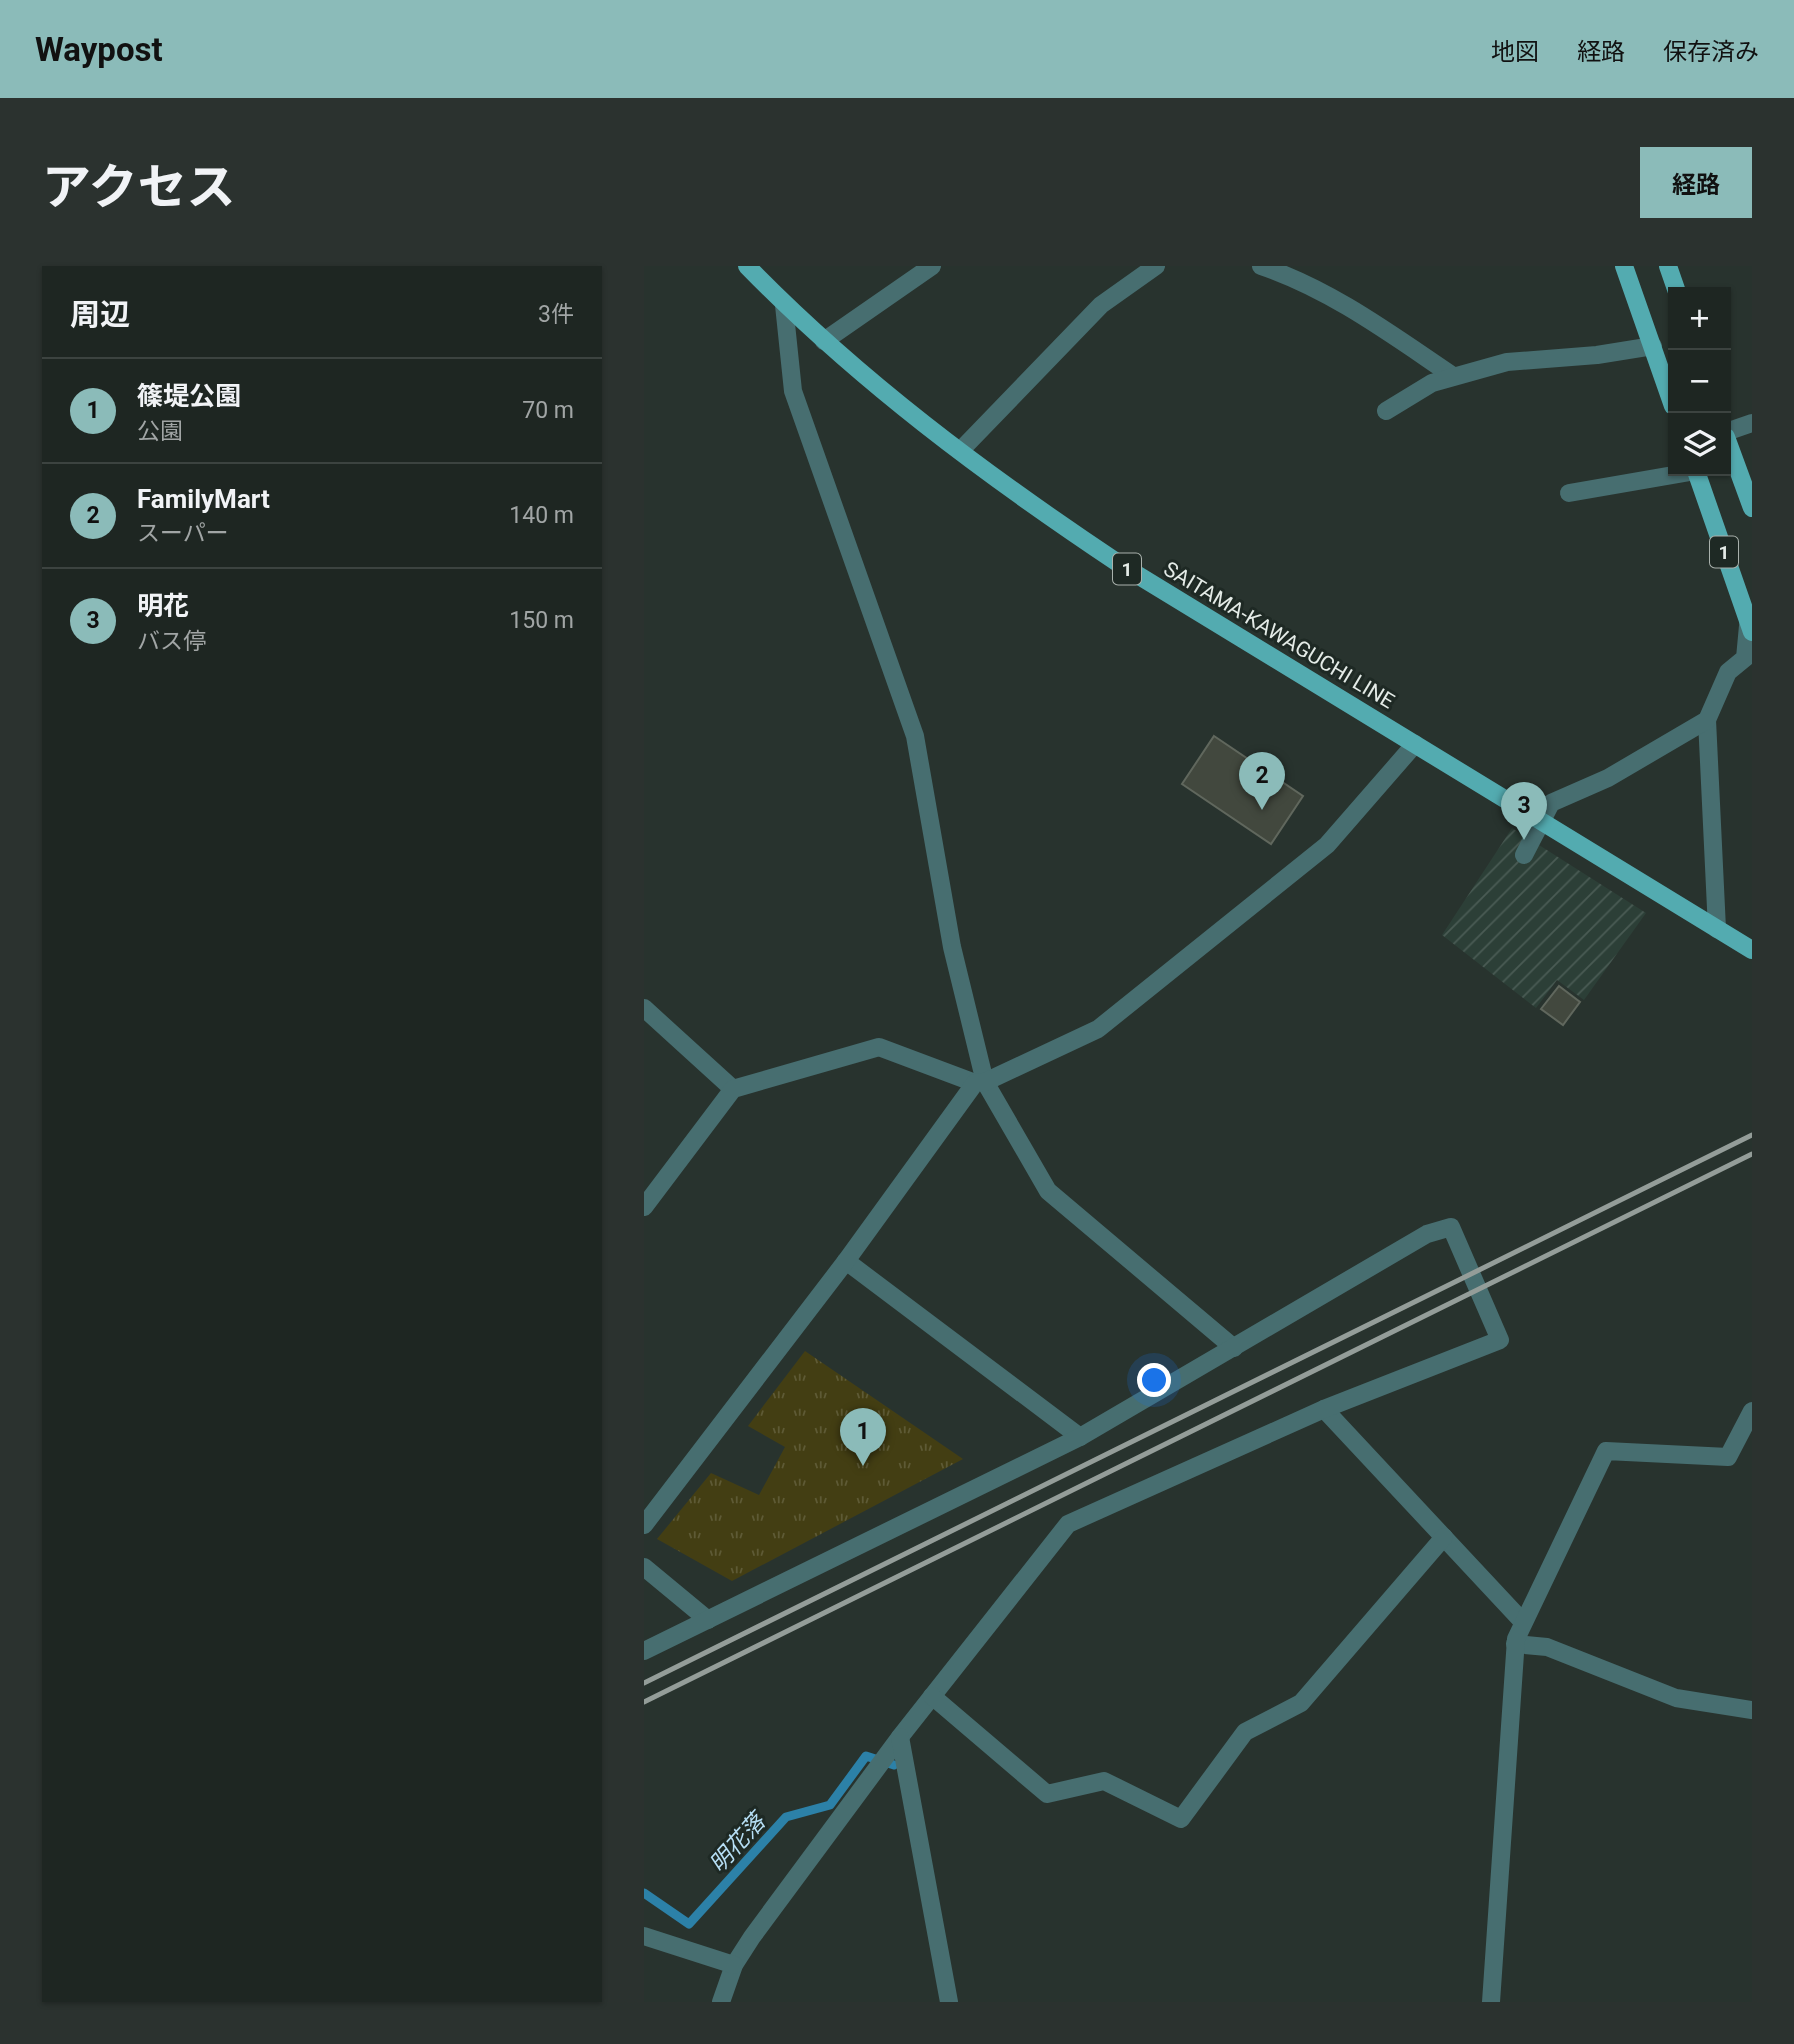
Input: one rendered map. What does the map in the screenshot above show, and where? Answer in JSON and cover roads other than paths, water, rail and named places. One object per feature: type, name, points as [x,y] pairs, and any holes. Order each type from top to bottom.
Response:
[{"type":"main road","name":"SAITAMA-KAWAGUCHI LINE","points":[[747,266],[824,341],[960,451],[1118,563],[1751,949]]},
{"type":"main road","points":[[1624,266],[1668,391]]},
{"type":"main road","points":[[1668,266],[1675,287]]},
{"type":"main road","points":[[1731,449],[1752,508]]},
{"type":"main road","name":"1","points":[[1698,476],[1750,621]]},
{"type":"street","points":[[824,341],[932,266]]},
{"type":"street","points":[[960,451],[1101,305],[1156,266]]},
{"type":"street","points":[[1261,266],[1291,276],[1348,306],[1453,376]]},
{"type":"street","points":[[785,305],[793,391],[915,736],[952,947],[980,1082],[1048,1191],[1234,1348]]},
{"type":"street","points":[[1386,411],[1432,383],[1507,362],[1597,355],[1653,346]]},
{"type":"street","points":[[1731,433],[1752,423]]},
{"type":"street","points":[[1569,493],[1668,476]]},
{"type":"street","points":[[1717,929],[1707,720],[1728,672],[1745,658],[1750,621]]},
{"type":"street","points":[[1524,855],[1551,803],[1608,778],[1707,720]]},
{"type":"street","points":[[644,1525],[980,1082],[1098,1029],[1327,845],[1415,744]]},
{"type":"street","points":[[644,1007],[733,1089]]},
{"type":"street","points":[[644,1207],[733,1089],[879,1047],[980,1082]]},
{"type":"street","points":[[644,1651],[1080,1437],[1427,1234],[1451,1227],[1500,1340],[1324,1409],[1068,1524],[870,1777],[734,1965],[721,2002]]},
{"type":"street","points":[[846,1261],[1080,1437]]},
{"type":"street","points":[[1324,1409],[1523,1622]]},
{"type":"street","points":[[1491,2002],[1515,1644],[1523,1622],[1606,1451],[1728,1457],[1752,1411]]},
{"type":"street","points":[[932,1696],[1047,1794],[1104,1781],[1181,1819],[1245,1732],[1301,1703],[1444,1537]]},
{"type":"street","points":[[644,1567],[708,1620]]},
{"type":"street","points":[[1515,1644],[1547,1647],[1676,1698],[1752,1710]]},
{"type":"street","points":[[897,1741],[949,2002]]},
{"type":"street","points":[[644,1936],[734,1965]]},
{"type":"waterway","name":"明花落","points":[[644,1893],[689,1924],[786,1817],[830,1805],[866,1756],[894,1765]]},
{"type":"railway","points":[[644,1683],[1752,1135]]},
{"type":"railway","points":[[644,1702],[1752,1154]]},
{"type":"place","name":"FamilyMart","points":[[1262,810]]},
{"type":"place","name":"明花","points":[[1524,840]]},
{"type":"place","name":"篠堤公園","points":[[863,1466]]}]
